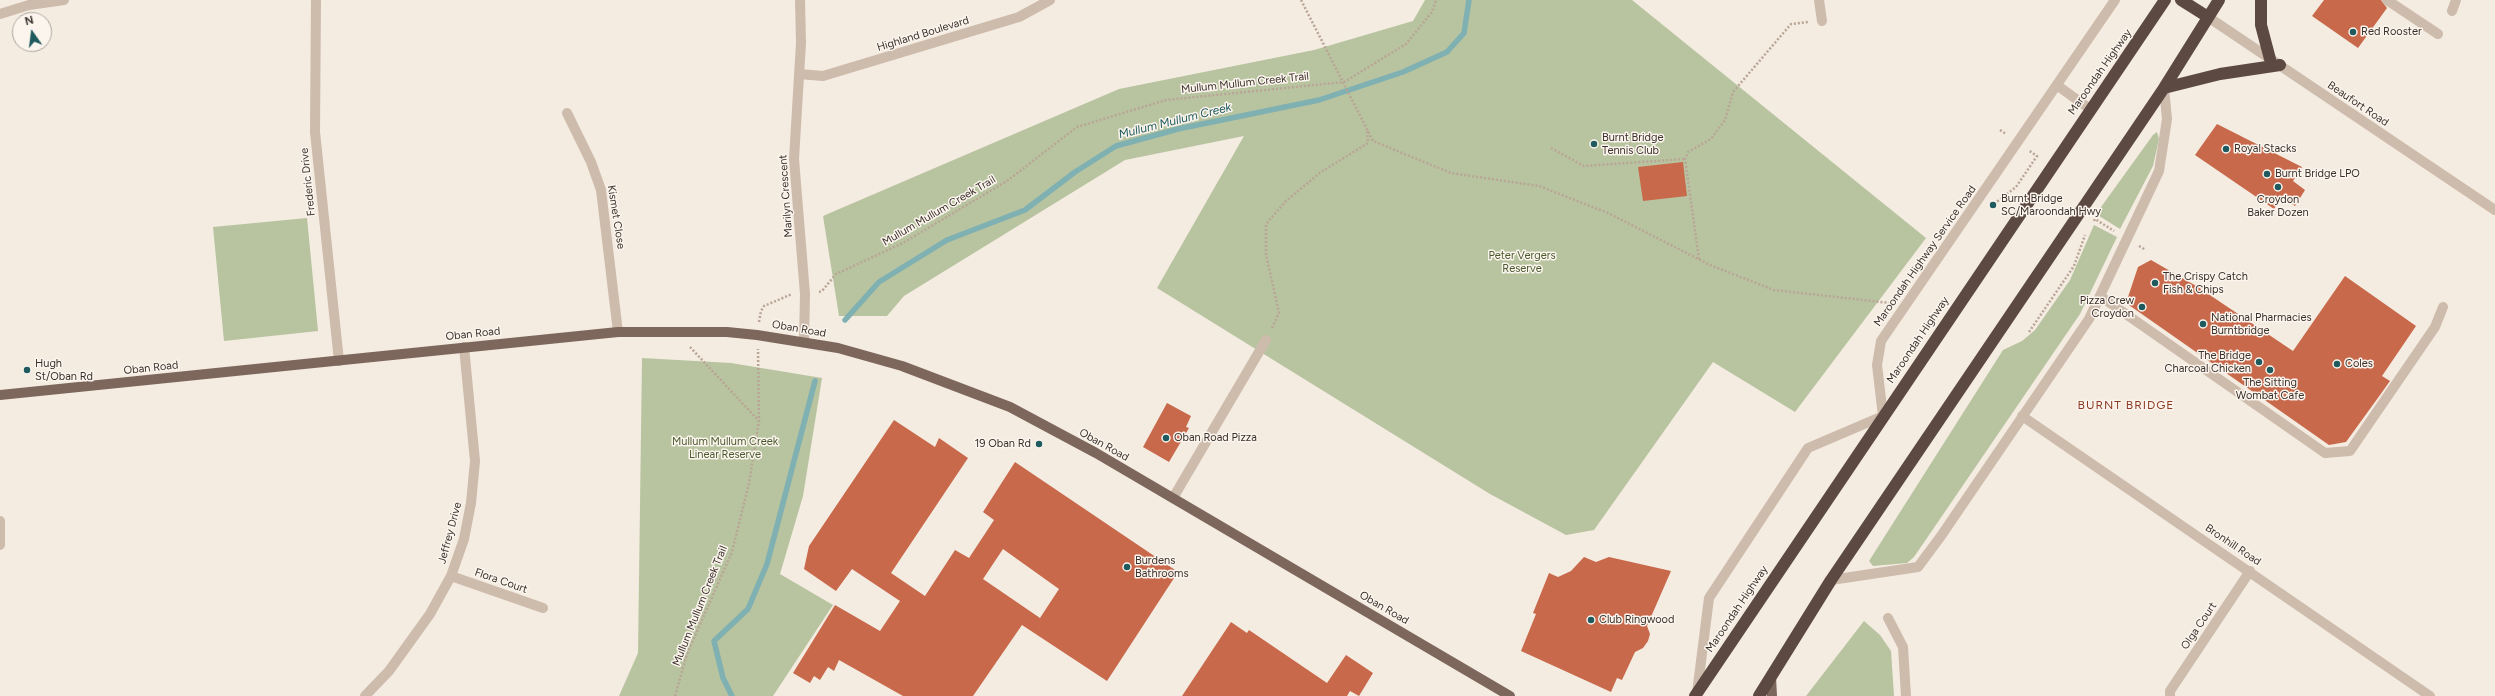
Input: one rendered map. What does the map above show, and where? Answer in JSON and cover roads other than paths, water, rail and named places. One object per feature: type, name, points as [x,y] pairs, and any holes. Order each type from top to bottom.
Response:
[{"type":"highway","name":"Maroondah Highway","points":[[1696,695],[2165,0]]},
{"type":"highway","points":[[2181,0],[2208,17]]},
{"type":"highway","points":[[1759,696],[1831,580],[2164,88],[2219,0]]},
{"type":"highway","points":[[2164,88],[2275,62],[2261,25],[2261,0]]},
{"type":"main road","name":"Oban Road","points":[[0,395],[618,332],[675,331],[757,335],[804,342],[902,366],[1010,407],[1173,498],[1510,696]]},
{"type":"main road","points":[[1771,677],[1772,696]]},
{"type":"street","points":[[0,14],[29,5],[64,0]]},
{"type":"street","name":"Frederic Drive","points":[[316,0],[315,132],[339,361]]},
{"type":"street","name":"Marilyn Crescent","points":[[800,0],[799,74],[794,159],[805,294],[804,342]]},
{"type":"street","name":"Highland Boulevard","points":[[799,74],[823,76],[1019,17],[1050,0]]},
{"type":"street","points":[[1819,0],[1822,21]]},
{"type":"street","name":"Maroondah Highway Service Road","points":[[1883,416],[1877,365],[1881,341],[2058,86],[2115,0]]},
{"type":"street","points":[[2387,0],[2438,34]]},
{"type":"street","points":[[2452,11],[2456,0]]},
{"type":"street","name":"Beaufort Road","points":[[2208,17],[2495,210]]},
{"type":"street","points":[[2058,86],[2090,109]]},
{"type":"street","points":[[1831,580],[1918,567],[2089,319],[2159,171],[2167,119],[2164,88]]},
{"type":"street","name":"Kismet Close","points":[[567,113],[591,162],[601,190],[618,332]]},
{"type":"street","points":[[2100,296],[2325,453],[2350,451],[2435,327],[2443,307]]},
{"type":"street","points":[[1173,498],[1266,340]]},
{"type":"street","name":"Jeffrey Drive","points":[[366,696],[411,643],[451,576],[464,539],[474,480],[473,441],[464,347]]},
{"type":"street","points":[[1696,695],[1709,598],[1808,448],[1883,416]]},
{"type":"street","name":"Bronhill Road","points":[[2022,416],[2250,571],[2430,696]]},
{"type":"street","points":[[0,521],[0,545]]},
{"type":"street","name":"Olga Court","points":[[2170,696],[2170,691],[2250,571]]},
{"type":"street","name":"Flora Court","points":[[451,576],[543,608]]},
{"type":"street","points":[[1888,618],[1903,647],[1906,696]]},
{"type":"waterway","name":"Mullum Mullum Creek","points":[[845,320],[879,282],[947,240],[1025,210],[1075,172],[1116,146],[1178,129],[1319,100],[1403,72],[1447,52],[1464,33],[1469,0]]},
{"type":"waterway","name":"Mullum Mullum Creek","points":[[732,696],[723,678],[714,641],[748,609],[767,564],[815,381]]},
{"type":"place","name":"Red Rooster","points":[[2353,32]]},
{"type":"place","name":"Burnt Bridge Tennis Club","points":[[1594,144]]},
{"type":"place","name":"Royal Stacks","points":[[2226,149]]},
{"type":"place","name":"Burnt Bridge LPO","points":[[2267,174]]},
{"type":"place","name":"Croydon Baker Dozen","points":[[2278,187]]},
{"type":"place","name":"Burnt Bridge SC/Maroondah Hwy","points":[[1993,205]]},
{"type":"place","name":"The Crispy Catch Fish & Chips","points":[[2155,283]]},
{"type":"place","name":"Pizza Crew Croydon","points":[[2142,307]]},
{"type":"place","name":"National Pharmacies Burntbridge","points":[[2203,324]]},
{"type":"place","name":"The Bridge Charcoal Chicken","points":[[2259,362]]},
{"type":"place","name":"Coles","points":[[2337,364]]},
{"type":"place","name":"Hugh St/Oban Rd","points":[[27,370]]},
{"type":"place","name":"The Sitting Wombat Cafe","points":[[2270,370]]},
{"type":"place","name":"Oban Road Pizza","points":[[1166,438]]},
{"type":"place","name":"19 Oban Rd","points":[[1039,444]]},
{"type":"place","name":"Burdens Bathrooms","points":[[1127,567]]},
{"type":"place","name":"Club Ringwood","points":[[1591,620]]},
{"type":"district","name":"BURNT BRIDGE","points":[[2126,405]]},
{"type":"park label","name":"Peter Vergers Reserve","points":[[1522,262]]},
{"type":"park label","name":"Mullum Mullum Creek Linear Reserve","points":[[725,448]]}]
